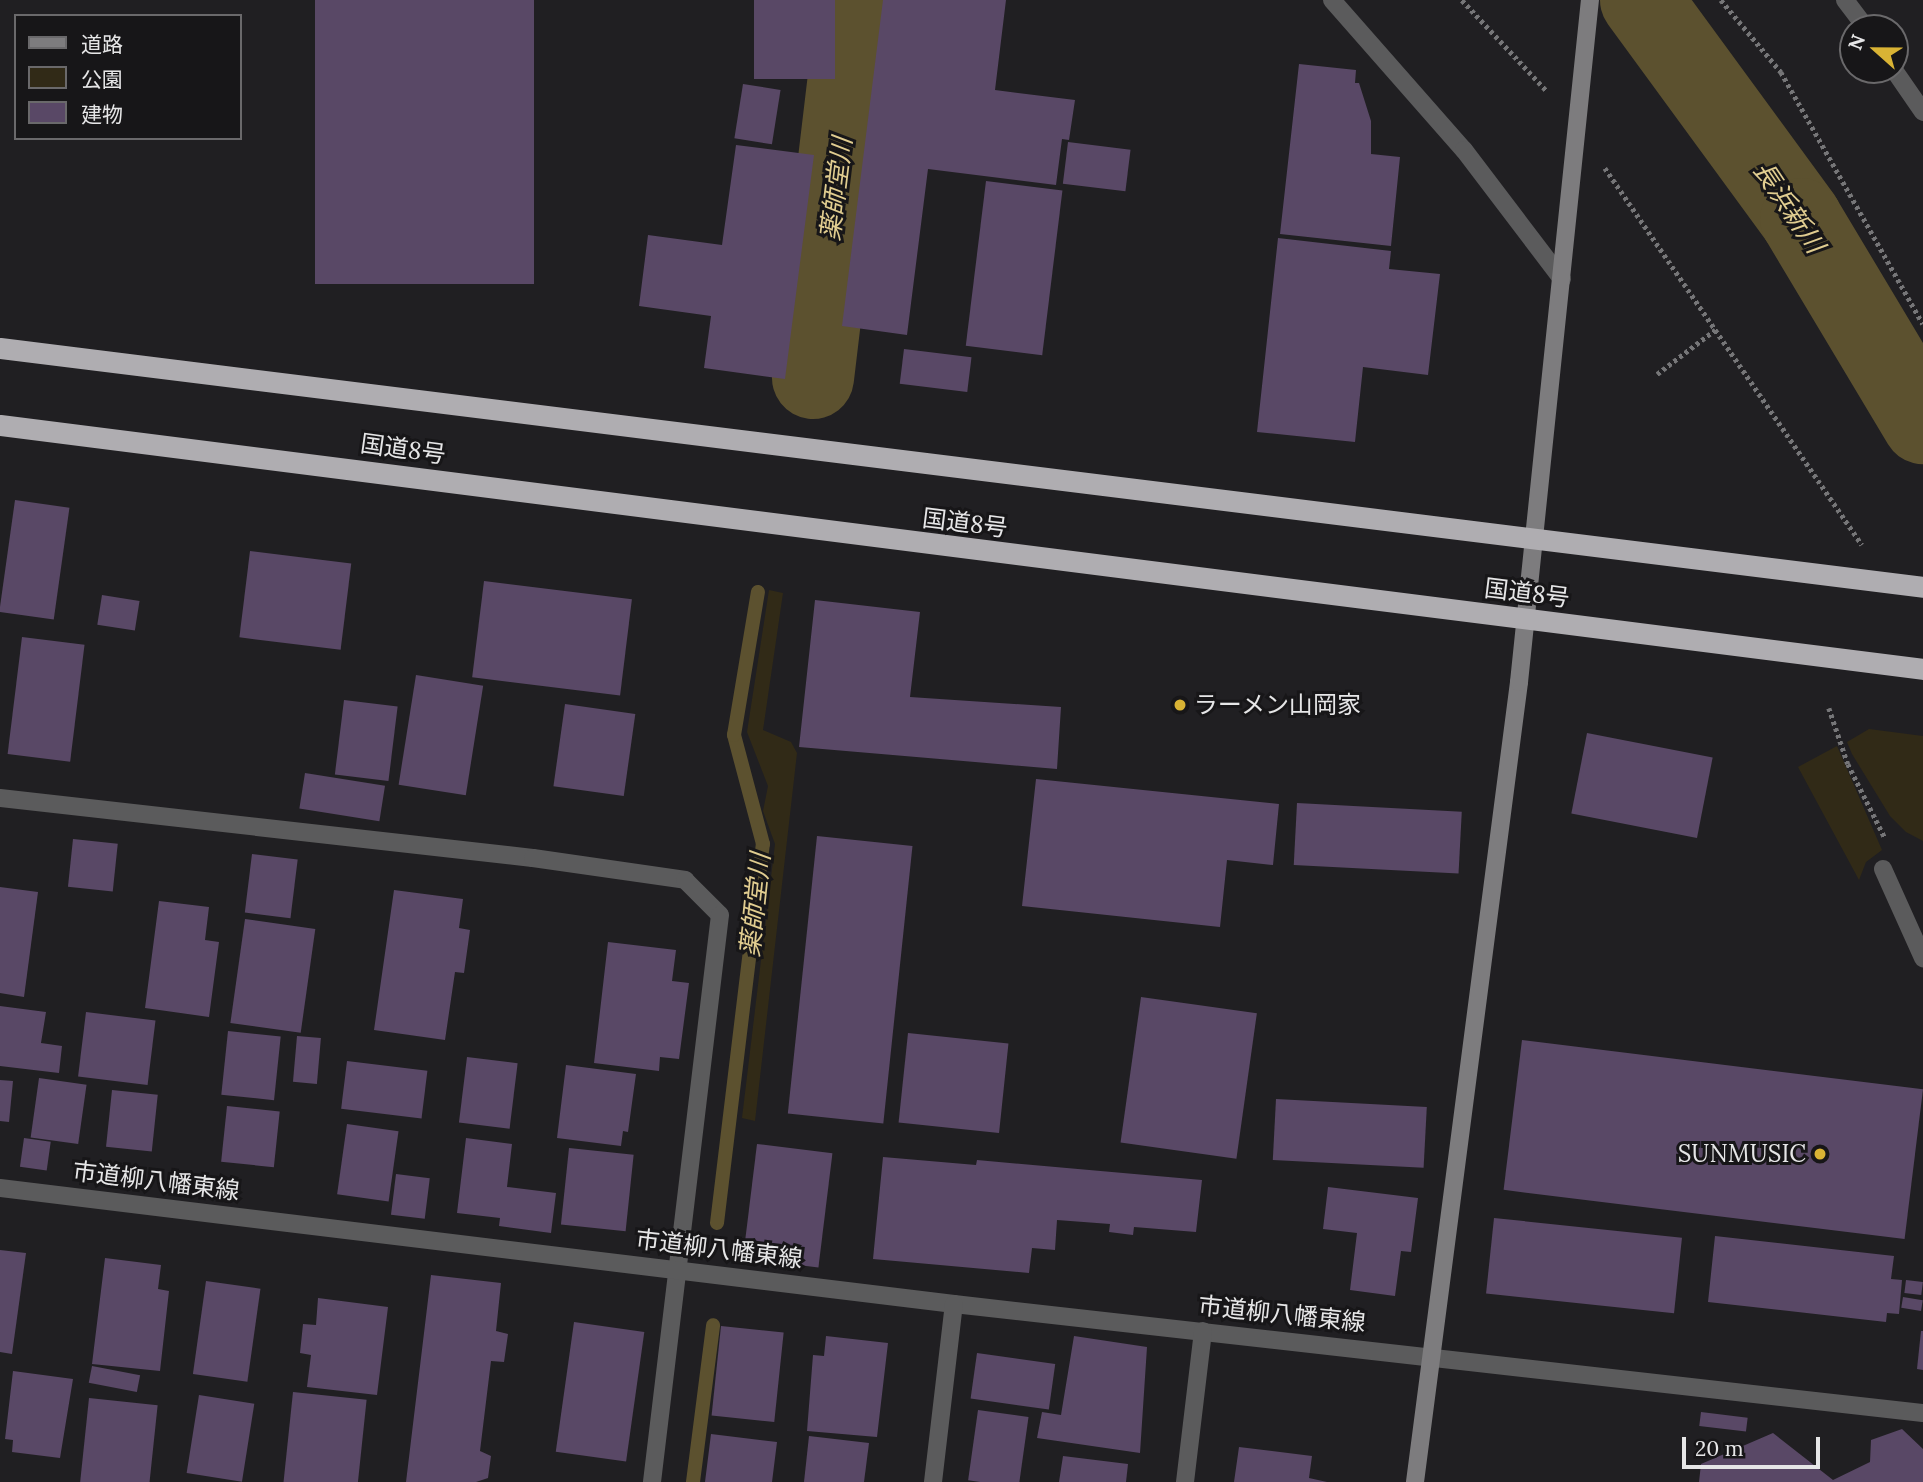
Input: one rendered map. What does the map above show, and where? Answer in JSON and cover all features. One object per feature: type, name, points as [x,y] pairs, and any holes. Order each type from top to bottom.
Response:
[{"type":"highway","name":"国道8号","points":[[0,348],[481,411],[1534,536],[1805,574],[1923,587]]},
{"type":"highway","name":"国道8号","points":[[0,425],[1923,669]]},
{"type":"street","points":[[1332,0],[1464,150],[1562,279]]},
{"type":"street","points":[[1415,1482],[1526,619],[1590,0]]},
{"type":"street","points":[[1844,0],[1855,14]]},
{"type":"street","points":[[1904,84],[1923,112]]},
{"type":"street","points":[[0,798],[533,858],[685,880],[720,915],[652,1482]]},
{"type":"street","points":[[1883,869],[1923,958]]},
{"type":"street","name":"市道柳八幡東線","points":[[0,1188],[677,1267],[954,1304],[1433,1355],[1923,1413]]},
{"type":"street","points":[[933,1482],[954,1304]]},
{"type":"street","points":[[1185,1482],[1203,1331]]},
{"type":"path","points":[[1462,0],[1553,99]]},
{"type":"path","points":[[1721,0],[1781,72],[1923,324]]},
{"type":"path","points":[[1601,163],[1834,498],[1868,555]]},
{"type":"path","points":[[1657,374],[1715,330]]},
{"type":"path","points":[[1829,708],[1848,764],[1875,810],[1895,864],[1883,869]]},
{"type":"green space","points":[[769,590],[783,593],[763,730],[791,742],[797,753],[755,1121],[742,1118],[775,844],[763,811],[768,786],[747,732]]},
{"type":"green space","points":[[1869,729],[1923,736],[1923,841],[1906,832],[1890,816],[1852,754],[1847,742]]},
{"type":"green space","points":[[1837,746],[1882,850],[1866,862],[1859,880],[1798,767]]},
{"type":"building","points":[[315,0],[534,0],[534,284],[315,284]]},
{"type":"building","points":[[754,0],[835,0],[835,79],[754,79]]},
{"type":"building","points":[[883,0],[1006,0],[995,90],[1075,100],[1069,140],[1062,139],[1056,185],[928,169],[907,335],[842,326]]},
{"type":"building","points":[[1299,64],[1356,70],[1355,83],[1359,83],[1371,121],[1371,154],[1400,157],[1391,246],[1280,234]]},
{"type":"building","points":[[743,84],[781,90],[772,144],[734,138]]},
{"type":"building","points":[[1068,142],[1131,150],[1125,191],[1063,184]]},
{"type":"building","points":[[736,145],[814,155],[785,379],[704,368],[711,316],[639,306],[648,235],[722,245]]},
{"type":"building","points":[[986,181],[1062,190],[1042,355],[966,346]]},
{"type":"building","points":[[1278,238],[1391,251],[1389,269],[1440,274],[1428,375],[1363,367],[1355,442],[1257,432]]},
{"type":"building","points":[[904,349],[971,357],[967,392],[900,384]]},
{"type":"building","points":[[15,500],[69,508],[54,620],[0,612]]},
{"type":"building","points":[[250,551],[351,563],[341,650],[239,637]]},
{"type":"building","points":[[484,581],[632,599],[620,695],[472,677]]},
{"type":"building","points":[[102,595],[140,601],[135,631],[97,625]]},
{"type":"building","points":[[815,600],[920,612],[910,697],[1061,707],[1057,769],[799,747]]},
{"type":"building","points":[[22,637],[85,645],[70,762],[8,754]]},
{"type":"building","points":[[416,675],[483,686],[466,795],[399,785]]},
{"type":"building","points":[[344,700],[398,707],[388,781],[335,774]]},
{"type":"building","points":[[565,704],[635,714],[624,796],[553,786]]},
{"type":"building","points":[[1587,733],[1713,757],[1697,838],[1571,813]]},
{"type":"building","points":[[305,773],[385,786],[379,821],[299,809]]},
{"type":"building","points":[[1036,779],[1279,804],[1273,865],[1227,860],[1220,927],[1022,906]]},
{"type":"building","points":[[1297,803],[1462,812],[1459,874],[1294,865]]},
{"type":"building","points":[[817,836],[912,846],[883,1124],[788,1113]]},
{"type":"building","points":[[73,839],[118,844],[113,891],[68,887]]},
{"type":"building","points":[[252,854],[298,860],[290,918],[245,913]]},
{"type":"building","points":[[0,887],[38,892],[24,997],[0,993]]},
{"type":"building","points":[[394,890],[463,899],[459,928],[470,930],[464,973],[455,972],[445,1040],[374,1030]]},
{"type":"building","points":[[159,901],[209,907],[205,940],[219,942],[209,1017],[145,1008]]},
{"type":"building","points":[[245,919],[315,929],[301,1033],[230,1023]]},
{"type":"building","points":[[608,942],[676,950],[672,981],[689,983],[679,1059],[660,1057],[659,1071],[594,1063]]},
{"type":"building","points":[[1141,997],[1257,1013],[1236,1159],[1121,1143]]},
{"type":"building","points":[[0,1006],[46,1012],[41,1043],[62,1046],[59,1073],[0,1066]]},
{"type":"building","points":[[86,1012],[155,1021],[148,1085],[78,1077]]},
{"type":"building","points":[[228,1031],[281,1037],[274,1100],[221,1095]]},
{"type":"building","points":[[908,1033],[1008,1044],[999,1133],[899,1123]]},
{"type":"building","points":[[297,1036],[321,1038],[317,1084],[293,1082]]},
{"type":"building","points":[[1522,1040],[1923,1089],[1905,1239],[1504,1190]]},
{"type":"building","points":[[467,1057],[518,1063],[510,1129],[459,1123]]},
{"type":"building","points":[[347,1061],[427,1071],[422,1119],[341,1109]]},
{"type":"building","points":[[566,1065],[636,1074],[628,1132],[623,1131],[621,1146],[557,1138]]},
{"type":"building","points":[[39,1078],[87,1085],[78,1144],[31,1137]]},
{"type":"building","points":[[0,1080],[13,1081],[9,1122],[0,1121]]},
{"type":"building","points":[[112,1090],[158,1095],[152,1151],[106,1147]]},
{"type":"building","points":[[1276,1099],[1427,1107],[1424,1168],[1273,1160]]},
{"type":"building","points":[[227,1106],[280,1112],[274,1167],[221,1162]]},
{"type":"building","points":[[347,1124],[398,1131],[389,1202],[337,1194]]},
{"type":"building","points":[[24,1138],[51,1142],[47,1170],[20,1167]]},
{"type":"building","points":[[466,1138],[512,1144],[507,1187],[556,1193],[551,1233],[499,1226],[500,1218],[457,1213]]},
{"type":"building","points":[[757,1144],[832,1153],[818,1267],[743,1258]]},
{"type":"building","points":[[569,1148],[634,1155],[626,1231],[561,1225]]},
{"type":"building","points":[[883,1157],[976,1165],[977,1160],[1202,1180],[1196,1232],[1134,1227],[1133,1235],[1109,1232],[1110,1224],[1057,1220],[1055,1250],[1032,1248],[1029,1273],[873,1259]]},
{"type":"building","points":[[396,1174],[430,1178],[425,1219],[391,1215]]},
{"type":"building","points":[[1328,1187],[1418,1198],[1411,1252],[1401,1251],[1395,1296],[1350,1290],[1357,1233],[1323,1229]]},
{"type":"building","points":[[1494,1218],[1682,1238],[1674,1313],[1486,1294]]},
{"type":"building","points":[[1715,1236],[1894,1256],[1891,1279],[1902,1280],[1899,1314],[1887,1313],[1886,1322],[1708,1302]]},
{"type":"building","points":[[0,1250],[26,1253],[12,1354],[0,1352]]},
{"type":"building","points":[[105,1258],[161,1265],[158,1289],[169,1291],[160,1371],[92,1364]]},
{"type":"building","points":[[431,1275],[501,1283],[496,1331],[508,1334],[504,1362],[491,1361],[480,1451],[491,1456],[488,1478],[476,1482],[406,1482]]},
{"type":"building","points":[[1906,1280],[1923,1282],[1921,1295],[1904,1293]]},
{"type":"building","points":[[206,1281],[260,1289],[247,1382],[193,1374]]},
{"type":"building","points":[[1903,1297],[1923,1300],[1921,1311],[1901,1308]]},
{"type":"building","points":[[318,1298],[388,1307],[377,1395],[307,1387],[311,1355],[300,1353],[303,1324],[316,1325]]},
{"type":"building","points":[[574,1322],[644,1332],[626,1462],[556,1452]]},
{"type":"building","points":[[721,1326],[784,1333],[774,1422],[712,1416]]},
{"type":"building","points":[[1923,1331],[1923,1370],[1917,1369]]},
{"type":"building","points":[[826,1336],[888,1343],[877,1437],[807,1431],[813,1355],[824,1356]]},
{"type":"building","points":[[1074,1336],[1147,1347],[1140,1453],[1037,1438],[1042,1412],[1061,1415]]},
{"type":"building","points":[[977,1353],[1055,1364],[1049,1410],[971,1399]]},
{"type":"building","points":[[92,1366],[140,1375],[137,1392],[89,1383]]},
{"type":"building","points":[[13,1371],[73,1379],[60,1458],[12,1452],[13,1440],[5,1439]]},
{"type":"building","points":[[293,1392],[367,1400],[358,1482],[284,1482]]},
{"type":"building","points":[[199,1395],[254,1404],[242,1482],[187,1473]]},
{"type":"building","points":[[89,1398],[158,1405],[150,1482],[80,1482]]},
{"type":"building","points":[[978,1410],[1029,1417],[1019,1482],[968,1480]]},
{"type":"building","points":[[1701,1412],[1748,1418],[1746,1432],[1699,1426]]},
{"type":"building","points":[[1902,1429],[1923,1449],[1923,1482],[1699,1482],[1701,1464],[1773,1433],[1833,1480],[1870,1462],[1871,1440]]},
{"type":"building","points":[[711,1434],[777,1442],[772,1482],[705,1482]]},
{"type":"building","points":[[809,1436],[869,1443],[864,1482],[804,1482]]},
{"type":"building","points":[[1239,1447],[1312,1456],[1309,1478],[1327,1482],[1234,1482]]},
{"type":"building","points":[[1063,1456],[1128,1464],[1126,1482],[1059,1482]]},
{"type":"waterway","name":"薬師堂川","points":[[813,378],[858,0]]},
{"type":"waterway","name":"長浜新川","points":[[1641,0],[1801,219],[1923,423]]},
{"type":"waterway","name":"薬師堂川","points":[[717,1223],[763,844],[734,735],[758,592]]},
{"type":"waterway","name":"薬師堂川","points":[[693,1482],[713,1325]]},
{"type":"place","name":"ラーメン山岡家","points":[[1180,705]]},
{"type":"place","name":"SUNMUSIC","points":[[1820,1154]]}]
